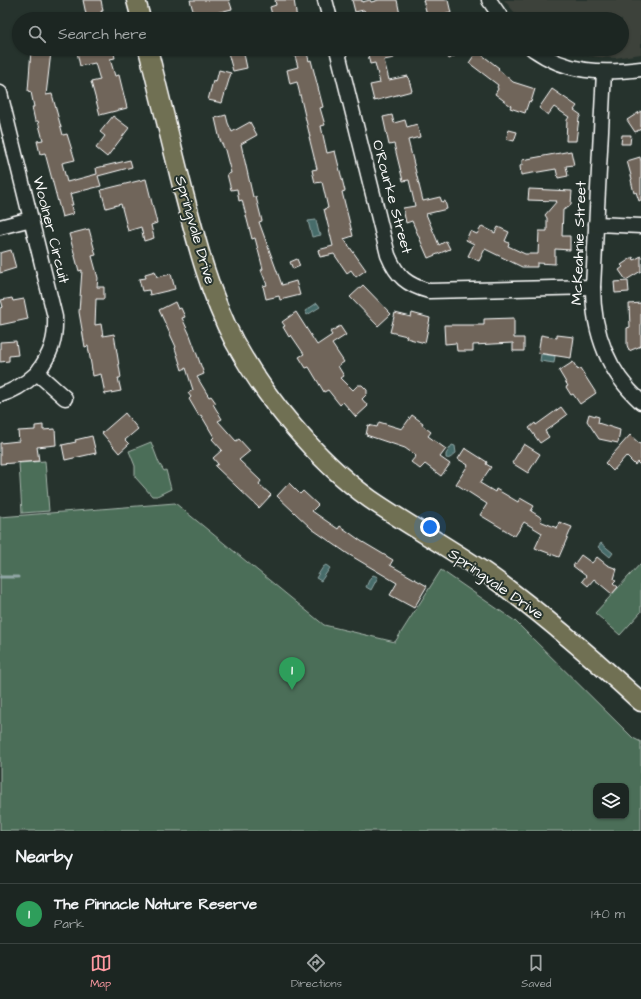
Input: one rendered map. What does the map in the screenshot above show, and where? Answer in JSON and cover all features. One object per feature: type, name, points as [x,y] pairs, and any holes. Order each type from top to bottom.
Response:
[{"type":"main road","points":[[136,0],[139,12]]},
{"type":"main road","name":"Springvale Drive","points":[[150,56],[198,250],[212,292],[234,340],[265,390],[294,427],[326,462],[368,498],[483,571],[512,592],[566,634],[641,702]]},
{"type":"street","points":[[325,0],[328,12]]},
{"type":"street","points":[[489,0],[497,12]]},
{"type":"street","name":"O'Rourke Street","points":[[339,56],[388,255],[395,269],[404,280],[416,288],[429,291],[593,288]]},
{"type":"street","points":[[544,56],[571,68],[582,70],[616,72],[641,69]]},
{"type":"street","name":"McKeahnie Street","points":[[604,72],[593,288],[595,322],[606,355],[617,375],[631,393],[641,402]]},
{"type":"street","name":"Woolner Circuit","points":[[0,92],[55,317],[53,344],[47,360],[37,373],[23,385],[0,395]]},
{"type":"street","points":[[0,227],[31,219]]},
{"type":"street","points":[[596,224],[641,226]]},
{"type":"street","points":[[37,373],[65,398]]},
{"type":"shaded area","points":[[504,0],[641,0],[641,54],[629,56],[629,12],[514,12]]},
{"type":"shaded area","points":[[593,56],[628,56],[615,58]]},
{"type":"green space","points":[[151,442],[159,463],[164,471],[166,470],[171,489],[157,496],[152,496],[135,477],[135,466],[129,451]]},
{"type":"green space","points":[[45,461],[49,511],[22,513],[19,463]]},
{"type":"green space","points":[[175,503],[324,625],[395,642],[441,570],[515,621],[633,738],[641,742],[641,831],[0,831],[0,517]]},
{"type":"green space","points":[[641,563],[641,612],[620,635],[595,613]]},
{"type":"water","points":[[316,220],[319,233],[321,235],[312,237],[308,221]]},
{"type":"water","points":[[317,303],[320,307],[307,315],[305,311]]},
{"type":"water","points":[[541,354],[555,356],[554,363],[540,361]]},
{"type":"water","points":[[452,445],[455,446],[456,453],[450,458],[446,458],[446,454]]},
{"type":"water","points":[[601,543],[613,553],[610,557],[598,547]]},
{"type":"water","points":[[326,565],[330,568],[321,581],[316,578]]},
{"type":"water","points":[[373,575],[378,577],[371,590],[366,587]]},
{"type":"building","points":[[83,0],[101,0],[103,11],[86,12]]},
{"type":"building","points":[[190,0],[229,0],[232,9],[220,12],[193,12]]},
{"type":"building","points":[[275,0],[294,0],[296,12],[271,12],[270,7],[276,5]]},
{"type":"building","points":[[352,0],[362,0],[362,2],[370,0],[371,2],[379,0],[397,0],[399,12],[365,12],[364,10],[355,12]]},
{"type":"building","points":[[423,0],[448,0],[451,12],[426,12]]},
{"type":"building","points":[[31,56],[51,56],[46,95],[52,94],[63,135],[67,134],[75,160],[62,163],[67,182],[97,174],[96,168],[130,160],[132,167],[98,176],[101,186],[70,194],[73,205],[71,205],[73,214],[62,217],[45,153],[40,154],[37,141],[43,140],[38,121],[35,121],[31,92],[28,91]]},
{"type":"building","points":[[78,56],[115,56],[115,58],[110,59],[115,76],[119,75],[127,108],[100,115],[91,82],[100,80],[95,63],[80,66]]},
{"type":"building","points":[[229,56],[244,56],[247,68],[233,71]]},
{"type":"building","points":[[295,56],[308,56],[309,61],[311,60],[323,107],[320,108],[325,125],[321,126],[327,153],[335,151],[345,191],[342,192],[353,236],[344,239],[366,270],[356,277],[351,270],[347,273],[334,254],[320,257],[318,250],[333,246],[324,209],[328,208],[322,182],[315,183],[312,170],[317,169],[297,82],[290,84],[287,70],[298,67]]},
{"type":"building","points":[[368,56],[394,56],[394,58],[384,60],[389,80],[408,76],[412,91],[374,101],[370,85],[380,83],[375,63],[370,64]]},
{"type":"building","points":[[447,56],[454,56],[449,59]]},
{"type":"building","points":[[474,56],[483,56],[499,68],[498,69],[513,82],[535,89],[531,102],[529,101],[525,113],[510,108],[511,106],[495,94],[498,89],[498,85],[469,63]]},
{"type":"building","points":[[219,70],[231,73],[222,103],[208,100],[213,81],[216,82]]},
{"type":"building","points":[[552,89],[577,106],[574,110],[581,115],[579,118],[576,141],[566,141],[567,120],[569,117],[554,107],[548,115],[539,108]]},
{"type":"building","points":[[641,111],[641,129],[635,132],[627,120]]},
{"type":"building","points":[[226,115],[232,132],[250,122],[257,135],[241,144],[253,197],[256,197],[262,221],[259,222],[282,285],[296,281],[300,295],[280,300],[279,296],[266,299],[263,286],[267,285],[261,270],[263,269],[255,238],[252,239],[242,200],[239,201],[237,189],[231,190],[227,174],[231,173],[225,150],[220,140],[215,118]]},
{"type":"building","points":[[392,115],[394,123],[405,120],[407,127],[417,124],[420,137],[408,140],[423,201],[440,197],[442,202],[445,201],[447,209],[426,214],[439,245],[446,241],[450,249],[428,258],[412,221],[406,223],[403,208],[415,206],[409,180],[403,181],[394,144],[389,145],[383,117]]},
{"type":"building","points":[[113,116],[129,128],[107,157],[96,148],[105,136],[100,132]]},
{"type":"building","points":[[509,130],[517,132],[514,141],[506,139]]},
{"type":"building","points":[[622,135],[631,135],[630,144],[621,144]]},
{"type":"building","points":[[571,151],[574,165],[566,166],[568,176],[558,178],[556,169],[521,175],[520,166],[522,165],[522,160]]},
{"type":"building","points":[[640,157],[641,200],[639,201],[636,192],[634,193],[627,161]]},
{"type":"building","points":[[146,179],[157,223],[151,225],[154,238],[144,241],[141,227],[128,231],[121,204],[106,208],[101,190]]},
{"type":"building","points":[[529,189],[572,191],[571,204],[563,210],[562,236],[570,236],[570,250],[555,249],[555,264],[537,263],[537,267],[522,267],[485,249],[479,261],[468,256],[474,244],[466,240],[470,231],[477,234],[482,226],[495,233],[498,227],[509,232],[505,241],[509,243],[508,246],[525,254],[538,254],[539,231],[547,231],[547,218],[545,215],[557,201],[528,200]]},
{"type":"building","points":[[89,229],[96,255],[92,256],[98,278],[97,287],[104,287],[104,299],[96,299],[95,325],[101,324],[103,336],[114,334],[121,378],[118,378],[121,391],[105,394],[101,374],[93,376],[88,346],[85,347],[79,312],[82,270],[79,271],[69,234]]},
{"type":"building","points":[[11,250],[16,268],[0,273],[0,253]]},
{"type":"building","points":[[641,256],[641,271],[626,280],[619,270],[623,267],[621,265],[633,257],[634,260]]},
{"type":"building","points":[[297,259],[300,266],[293,269],[290,262]]},
{"type":"building","points":[[155,271],[157,277],[171,274],[175,289],[150,295],[149,290],[142,291],[139,279],[146,278],[145,274]]},
{"type":"building","points":[[628,281],[629,292],[615,293],[614,282]]},
{"type":"building","points":[[363,285],[391,314],[378,326],[350,297]]},
{"type":"building","points":[[12,298],[13,301],[24,299],[28,319],[0,325],[0,308],[3,307],[1,300]]},
{"type":"building","points":[[175,302],[178,309],[181,308],[185,317],[182,318],[190,335],[204,374],[197,377],[209,397],[211,396],[216,403],[213,404],[222,419],[218,421],[236,441],[239,439],[250,451],[239,460],[261,481],[259,484],[271,495],[259,508],[215,466],[218,464],[213,458],[222,450],[212,439],[214,437],[201,415],[199,416],[189,399],[191,397],[188,393],[193,390],[186,368],[182,370],[175,348],[176,347],[159,310]]},
{"type":"building","points":[[641,303],[641,346],[629,351],[627,345],[627,328],[630,327],[629,304]]},
{"type":"building","points":[[296,312],[317,345],[332,335],[330,332],[340,326],[346,335],[332,344],[344,362],[338,366],[344,376],[341,378],[353,390],[358,385],[362,385],[367,390],[367,394],[362,399],[368,406],[356,417],[343,402],[340,405],[328,390],[324,392],[309,367],[306,368],[299,357],[304,354],[291,335],[289,337],[283,327],[285,326],[282,322]]},
{"type":"building","points":[[395,313],[411,317],[412,313],[430,318],[425,343],[406,338],[407,336],[390,332]]},
{"type":"building","points":[[514,318],[514,338],[524,338],[524,351],[513,351],[513,343],[473,345],[473,351],[457,351],[456,343],[445,344],[444,325],[484,325],[484,319]]},
{"type":"building","points":[[541,335],[557,338],[557,335],[574,337],[571,358],[538,353]]},
{"type":"building","points":[[16,341],[18,355],[9,356],[9,361],[0,362],[0,342]]},
{"type":"building","points":[[573,362],[578,370],[580,368],[596,393],[580,404],[573,394],[571,395],[566,387],[568,386],[559,371]]},
{"type":"building","points":[[561,407],[567,415],[545,431],[549,437],[540,443],[529,428],[535,423],[536,425]]},
{"type":"building","points":[[125,413],[138,429],[125,440],[129,444],[119,453],[102,433]]},
{"type":"building","points":[[589,414],[599,417],[598,423],[620,430],[618,443],[599,439],[587,421]]},
{"type":"building","points":[[412,415],[423,423],[422,425],[431,432],[428,436],[446,449],[440,457],[450,464],[441,476],[425,464],[420,469],[411,462],[416,456],[405,448],[366,435],[368,425],[377,427],[379,422],[402,429]]},
{"type":"building","points":[[43,425],[43,430],[55,429],[56,445],[37,447],[39,461],[0,464],[0,443],[19,441],[18,431],[35,430],[35,426]]},
{"type":"building","points":[[630,435],[641,445],[641,466],[637,462],[635,465],[626,456],[613,471],[605,463]]},
{"type":"building","points":[[92,436],[96,453],[65,460],[62,445]]},
{"type":"building","points":[[524,444],[540,454],[528,473],[512,463]]},
{"type":"building","points":[[465,448],[487,462],[486,464],[491,467],[480,483],[495,492],[496,489],[518,502],[520,498],[534,506],[531,511],[542,518],[540,521],[557,528],[559,522],[572,527],[559,557],[535,548],[542,533],[524,522],[515,536],[480,515],[487,504],[456,484],[468,465],[458,459]]},
{"type":"building","points":[[289,483],[300,494],[303,491],[318,505],[312,511],[338,529],[340,526],[361,541],[393,560],[390,565],[427,586],[414,608],[390,595],[397,583],[348,554],[312,529],[277,496]]},
{"type":"building","points":[[581,555],[592,563],[597,557],[607,565],[617,569],[614,579],[616,580],[613,583],[618,587],[612,594],[594,579],[588,586],[582,581],[586,576],[573,566]]},
{"type":"waterway","points":[[0,577],[18,577]]},
{"type":"place","name":"The Pinnacle Nature Reserve","points":[[292,690]]}]
